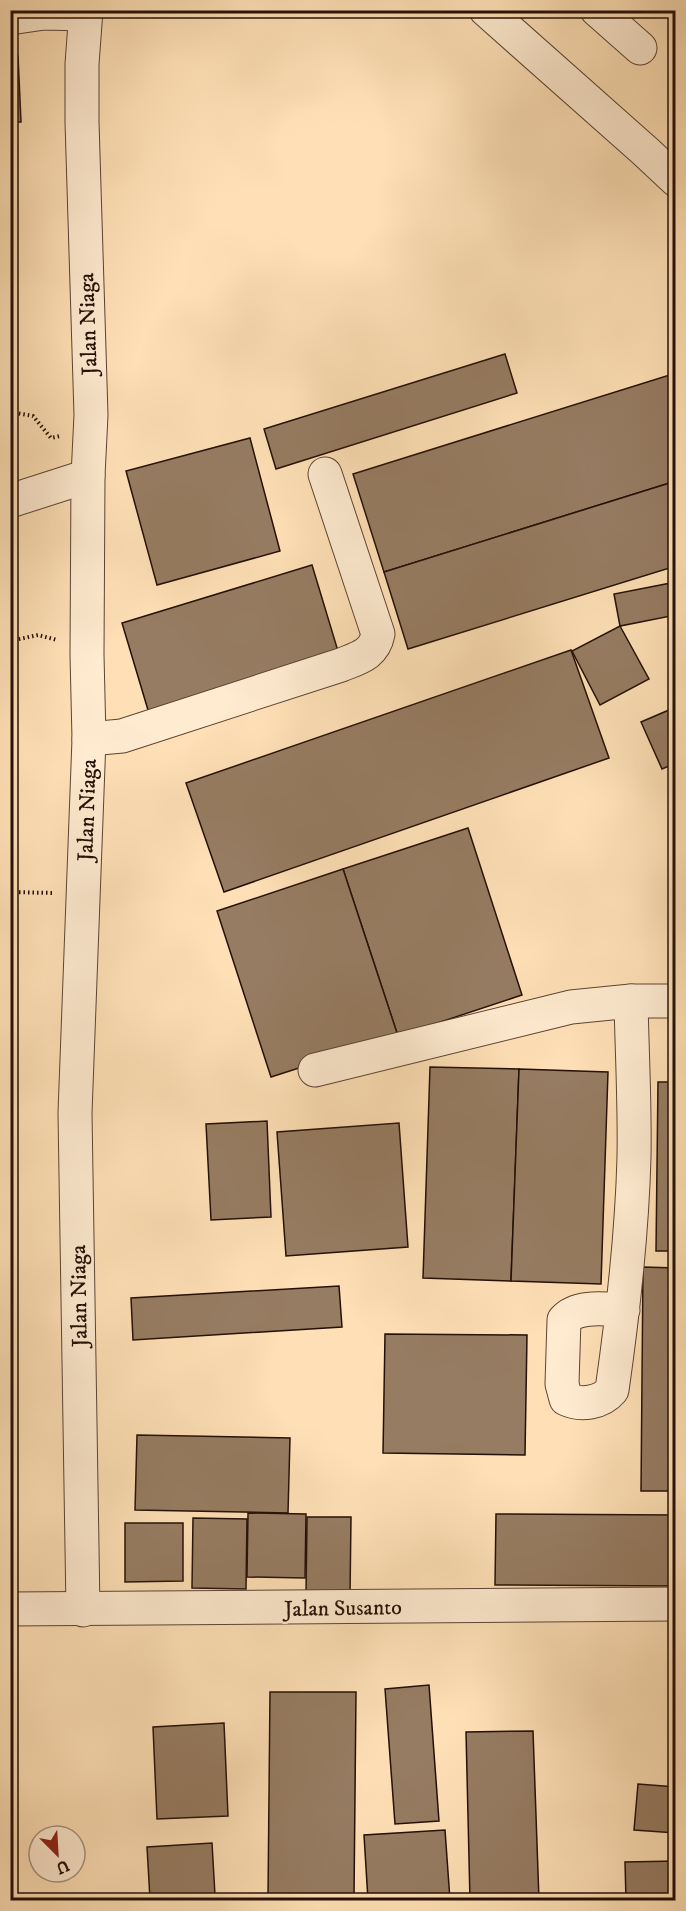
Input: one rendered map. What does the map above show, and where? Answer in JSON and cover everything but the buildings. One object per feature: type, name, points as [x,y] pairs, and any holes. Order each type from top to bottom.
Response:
[{"type":"street","points":[[486,10],[675,180]]},
{"type":"street","points":[[597,10],[640,48]]},
{"type":"street","points":[[10,18],[44,13],[85,12]]},
{"type":"street","name":"Jalan Niaga","points":[[83,1610],[75,1113],[89,739],[88,476],[91,415],[82,122],[85,12]]},
{"type":"street","points":[[89,739],[122,736],[341,665],[360,658],[373,649],[378,634],[325,474]]},
{"type":"street","points":[[10,501],[88,476]]},
{"type":"street","points":[[623,1310],[634,1156],[631,1001]]},
{"type":"street","points":[[315,1070],[572,1007],[631,1001],[675,1001]]},
{"type":"street","name":"Jalan Susanto","points":[[10,1609],[675,1604]]},
{"type":"path","points":[[10,412],[33,416],[51,438],[57,438],[91,415]]},
{"type":"path","points":[[10,641],[38,635],[52,637],[87,655]]},
{"type":"path","points":[[10,892],[84,893]]}]
